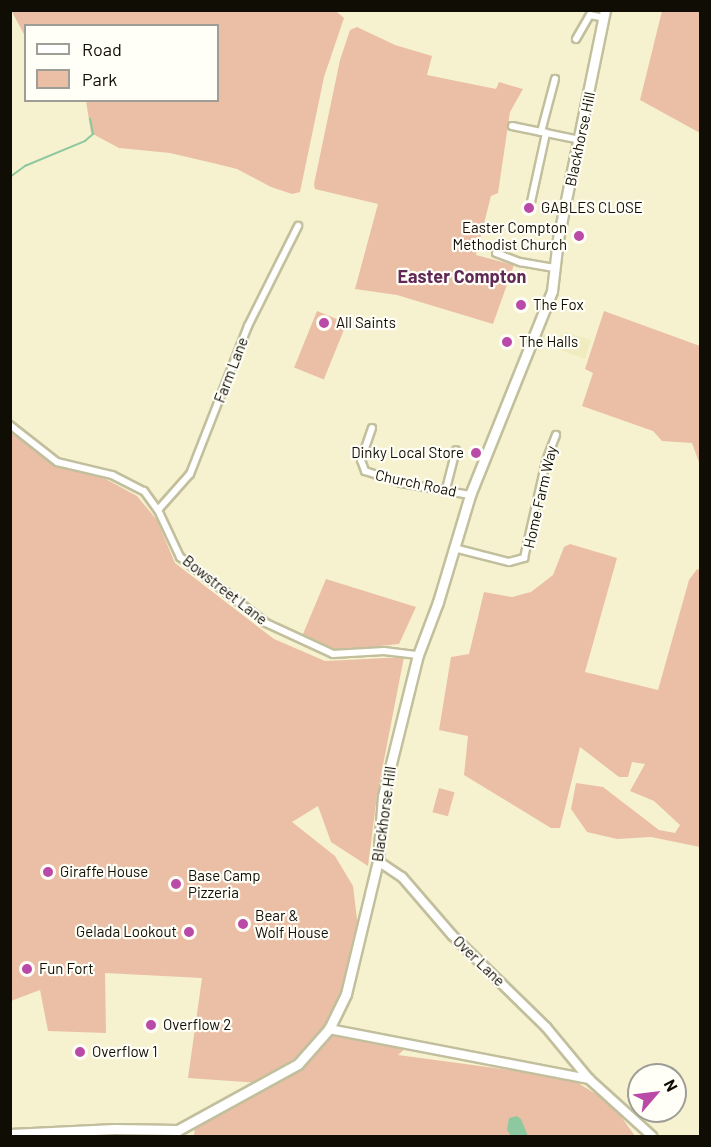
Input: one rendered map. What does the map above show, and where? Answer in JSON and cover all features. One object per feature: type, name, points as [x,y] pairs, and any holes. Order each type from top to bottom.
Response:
[{"type":"main road","name":"Blackhorse Hill","points":[[10,1134],[178,1130],[298,1064],[329,1029],[346,994],[378,861],[384,796],[418,655],[470,495],[547,306],[604,14]]},
{"type":"street","points":[[576,39],[590,15],[604,14]]},
{"type":"street","points":[[531,202],[555,78]]},
{"type":"street","points":[[552,90],[560,92]]},
{"type":"street","points":[[512,126],[580,140]]},
{"type":"street","name":"Farm Lane","points":[[158,510],[190,474],[248,326],[298,226]]},
{"type":"street","points":[[496,253],[520,262],[555,268]]},
{"type":"street","name":"Bowstreet Lane","points":[[10,425],[57,462],[134,484],[158,510],[180,557],[266,623],[333,654],[384,651],[418,655]]},
{"type":"street","name":"Church Road","points":[[362,432],[371,431],[361,460],[365,471],[401,483],[470,495]]},
{"type":"street","name":"Home Farm Way","points":[[454,548],[509,562],[524,558],[546,461],[556,435]]},
{"type":"street","points":[[446,489],[456,450]]},
{"type":"street","name":"Over Lane","points":[[378,861],[402,877],[452,935],[546,1027],[589,1079],[652,1137]]},
{"type":"street","points":[[329,1029],[589,1079]]},
{"type":"street","points":[[558,1073],[576,1064]]},
{"type":"shaded area","points":[[566,332],[591,340],[585,359],[537,342],[541,333],[556,338]]},
{"type":"shaded area","points":[[517,1116],[521,1119],[528,1136],[511,1136],[507,1130],[509,1118]]},
{"type":"green space","points":[[11,10],[337,12],[344,18],[324,77],[300,192],[292,194],[271,187],[237,169],[170,153],[119,148],[91,133],[86,102],[219,102],[219,24],[24,24],[24,34]]},
{"type":"green space","points":[[662,11],[700,11],[700,133],[640,100]]},
{"type":"green space","points":[[357,27],[395,45],[432,56],[427,75],[496,89],[499,82],[523,89],[510,112],[498,193],[491,196],[476,255],[514,265],[493,324],[397,295],[355,289],[378,204],[315,189],[314,184],[340,60],[350,30]]},
{"type":"green space","points":[[317,311],[347,323],[324,380],[294,368]]},
{"type":"green space","points":[[604,311],[700,346],[700,465],[692,443],[662,441],[653,431],[582,406],[593,373],[585,369]]},
{"type":"green space","points":[[11,431],[52,463],[102,477],[137,496],[157,520],[175,563],[274,639],[325,661],[404,657],[377,796],[368,866],[331,842],[318,806],[292,822],[335,856],[353,886],[358,927],[343,993],[326,1028],[308,1049],[258,1083],[188,1078],[202,978],[105,973],[106,1033],[48,1031],[40,990],[11,1001]]},
{"type":"green space","points":[[570,544],[617,558],[585,672],[658,690],[689,580],[697,569],[700,570],[700,847],[651,837],[617,839],[587,832],[571,809],[576,783],[603,787],[659,830],[675,833],[680,825],[654,801],[630,791],[645,764],[632,762],[628,777],[619,777],[580,747],[560,828],[551,828],[464,775],[468,736],[439,730],[451,657],[469,654],[484,592],[512,597],[531,592],[553,575],[564,547]]},
{"type":"green space","points":[[326,579],[416,607],[399,644],[333,651],[305,641],[303,634]]},
{"type":"green space","points":[[439,788],[454,792],[448,816],[433,812]]},
{"type":"green space","points":[[331,1034],[407,1047],[398,1055],[570,1078],[612,1104],[635,1136],[194,1136],[195,1127],[307,1061]]},
{"type":"waterway","points":[[10,177],[25,166],[85,141],[93,134],[90,119]]},
{"type":"waterway","points":[[103,929],[110,931]]},
{"type":"place","name":"GABLES CLOSE","points":[[529,208]]},
{"type":"place","name":"Easter Compton Methodist Church","points":[[579,236]]},
{"type":"place","name":"The Fox","points":[[521,305]]},
{"type":"place","name":"All Saints","points":[[324,323]]},
{"type":"place","name":"The Halls","points":[[507,342]]},
{"type":"place","name":"Dinky Local Store","points":[[476,453]]},
{"type":"place","name":"Giraffe House","points":[[48,872]]},
{"type":"place","name":"Base Camp Pizzeria","points":[[176,884]]},
{"type":"place","name":"Bear & Wolf House","points":[[243,924]]},
{"type":"place","name":"Gelada Lookout","points":[[189,932]]},
{"type":"place","name":"Fun Fort","points":[[27,969]]},
{"type":"place","name":"Overflow 2","points":[[151,1025]]},
{"type":"place","name":"Overflow 1","points":[[80,1052]]},
{"type":"district","name":"Easter Compton","points":[[462,276]]}]
